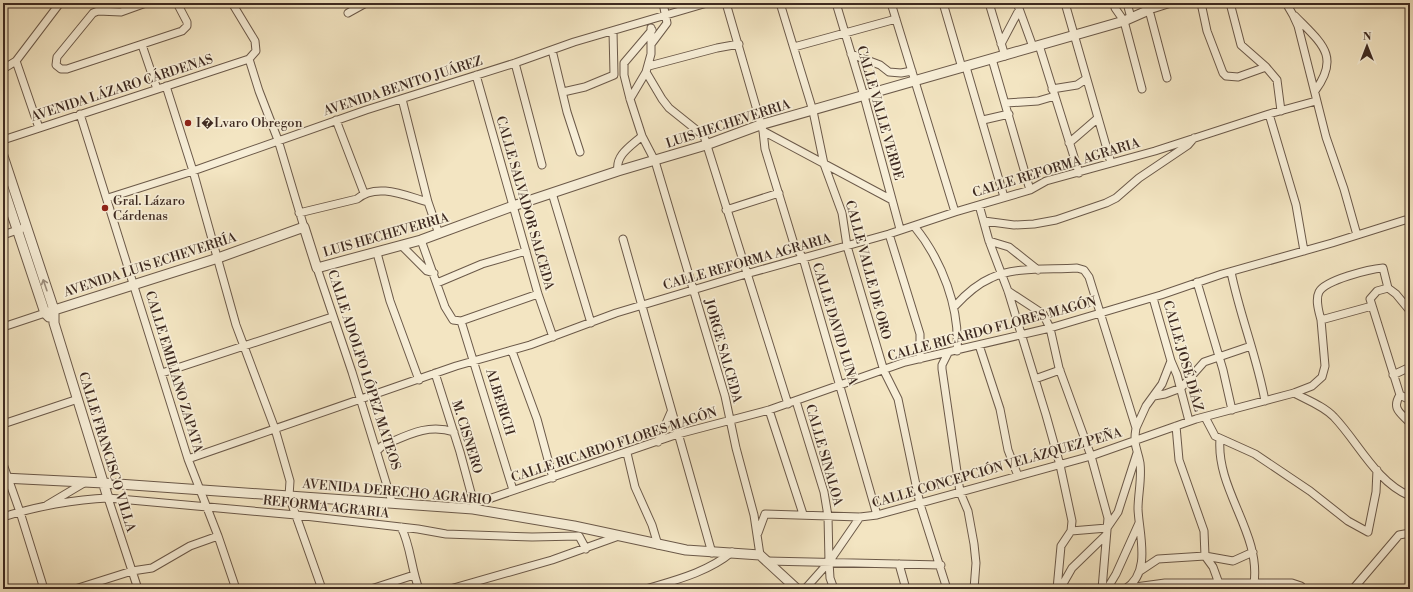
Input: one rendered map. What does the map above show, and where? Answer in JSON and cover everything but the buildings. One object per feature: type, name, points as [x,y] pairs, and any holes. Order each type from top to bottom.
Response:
[{"type":"street","points":[[3,69],[16,61],[60,3]]},
{"type":"street","points":[[146,3],[121,12],[98,11],[93,13],[57,57],[56,65],[61,69],[67,69],[142,45],[185,29],[187,22],[177,3]]},
{"type":"street","points":[[232,3],[255,41],[256,50],[249,59]]},
{"type":"street","points":[[348,13],[366,3]]},
{"type":"street","points":[[652,43],[667,23],[663,3]]},
{"type":"street","name":"AVENIDA BENITO JUÁREZ","points":[[108,198],[193,171],[336,120],[666,14],[707,3]]},
{"type":"street","name":"CALLE DAVID LUNA","points":[[726,3],[739,44],[765,149],[794,244],[803,258],[877,515]]},
{"type":"street","name":"CALLE VALLE DE ORO","points":[[780,3],[813,111],[824,164],[842,213],[847,246],[884,370],[898,399],[920,504],[941,565],[947,589]]},
{"type":"street","name":"CALLE VALLE VERDE","points":[[836,3],[844,34],[864,96],[900,229]]},
{"type":"street","points":[[891,3],[955,212]]},
{"type":"street","points":[[943,3],[983,120],[1004,197]]},
{"type":"street","points":[[989,3],[1005,56]]},
{"type":"street","points":[[1065,3],[1111,163]]},
{"type":"street","points":[[1115,3],[1114,8],[1127,19]]},
{"type":"street","points":[[1127,3],[1127,19],[1142,89]]},
{"type":"street","points":[[1167,78],[1148,7],[1171,3]]},
{"type":"street","points":[[1201,3],[1207,31],[1223,73],[1226,76],[1238,77],[1266,67]]},
{"type":"street","points":[[1230,3],[1242,45],[1266,67],[1277,80],[1281,111]]},
{"type":"street","points":[[1286,3],[1293,14],[1310,31],[1327,54],[1329,66],[1325,78],[1315,91]]},
{"type":"street","points":[[1001,44],[1018,6]]},
{"type":"street","points":[[1018,6],[1036,46],[1054,93],[1079,173]]},
{"type":"street","name":"LUIS HECHEVERRIA","points":[[317,268],[421,240],[513,206],[618,171],[655,161],[813,111],[1005,56],[1127,19],[1148,7]]},
{"type":"street","points":[[1293,14],[1315,91],[1316,101],[1326,137],[1344,189],[1357,235]]},
{"type":"street","points":[[630,99],[647,69],[652,43],[651,19]]},
{"type":"street","points":[[794,47],[896,19]]},
{"type":"street","points":[[563,92],[585,87],[614,75],[652,30]]},
{"type":"street","points":[[613,31],[614,75]]},
{"type":"street","points":[[647,69],[725,46],[739,44]]},
{"type":"street","points":[[142,45],[157,89]]},
{"type":"street","points":[[552,50],[567,112],[580,152]]},
{"type":"street","points":[[851,54],[880,65],[889,72],[901,73],[912,71]]},
{"type":"street","name":"AVENIDA LÁZARO CÁRDENAS","points":[[3,140],[249,59]]},
{"type":"street","name":"CALLE ADOLFO LÓPEZ MATEOS","points":[[249,59],[259,91],[278,140],[299,213],[332,317],[361,399],[392,502]]},
{"type":"street","points":[[992,59],[1030,190]]},
{"type":"street","points":[[16,61],[39,128]]},
{"type":"street","points":[[515,63],[542,165]]},
{"type":"street","name":"JORGE SALCEDA","points":[[624,63],[624,75],[630,99],[642,136],[649,146],[655,161],[725,396],[763,558]]},
{"type":"street","points":[[647,69],[662,99],[680,118],[701,133],[788,404]]},
{"type":"street","name":"CALLE SALVADOR SALCEDA","points":[[476,75],[538,294],[553,337]]},
{"type":"street","points":[[1006,103],[1038,101],[1054,93],[1077,85],[1086,79]]},
{"type":"street","points":[[166,86],[193,171],[236,325],[245,345],[275,429],[290,481],[289,496],[322,589]]},
{"type":"street","points":[[402,99],[428,202],[438,234]]},
{"type":"street","name":"CALLE REFORMA AGRARIA","points":[[188,459],[419,380],[435,373],[512,351],[642,305],[889,234],[900,229],[1030,190],[1046,181],[1155,151],[1196,136],[1316,101]]},
{"type":"street","name":"CALLE EMILIANO ZAPATA","points":[[80,114],[108,198],[188,459],[218,536],[236,589]]},
{"type":"street","points":[[983,120],[1009,114]]},
{"type":"street","points":[[1269,114],[1284,171],[1296,206],[1304,251]]},
{"type":"street","points":[[1069,143],[1098,118]]},
{"type":"street","points":[[336,120],[364,193]]},
{"type":"street","points":[[761,128],[824,164],[892,200]]},
{"type":"street","points":[[618,171],[617,163],[620,156],[642,136]]},
{"type":"street","points":[[984,221],[1014,225],[1034,224],[1056,220],[1106,203],[1116,198],[1139,178],[1188,145],[1196,136]]},
{"type":"street","name":"CALLE FRANCISCO VILLA","points":[[3,156],[26,227],[49,311]]},
{"type":"street","name":"CALLE FRANCISCO VILLA","points":[[3,187],[16,230],[54,323],[108,498],[138,589]]},
{"type":"street","points":[[299,213],[357,199],[364,193],[378,190],[428,202]]},
{"type":"street","points":[[552,193],[591,323]]},
{"type":"street","points":[[726,210],[779,193]]},
{"type":"street","points":[[979,205],[989,241],[1008,291],[1035,379],[1060,465],[1072,520],[1070,531],[1062,546],[1058,589]]},
{"type":"street","name":"CALLE RICARDO FLORES MAGÓN","points":[[474,506],[513,490],[627,453],[678,434],[788,404],[905,362],[1050,328],[1153,298],[1197,282],[1405,220]]},
{"type":"street","points":[[914,226],[925,239],[951,294],[955,306],[958,327],[957,351]]},
{"type":"street","points":[[3,235],[26,227]]},
{"type":"street","name":"AVENIDA LUIS ECHEVERRÍA","points":[[3,327],[218,258],[304,227]]},
{"type":"street","points":[[889,234],[920,334],[920,359]]},
{"type":"street","points":[[623,239],[712,553]]},
{"type":"street","points":[[421,240],[445,307],[453,320],[461,321],[538,294]]},
{"type":"street","points":[[989,241],[1009,247],[1038,270]]},
{"type":"street","points":[[402,246],[427,271],[434,273]]},
{"type":"street","points":[[437,283],[482,264],[526,251]]},
{"type":"street","points":[[377,253],[390,301],[419,380]]},
{"type":"street","points":[[955,306],[970,291],[990,278],[1002,274],[1077,268],[1084,270],[1089,277],[1101,312],[1136,428]]},
{"type":"street","points":[[1372,306],[1321,320],[1318,298],[1319,291],[1326,286],[1349,276],[1383,268],[1388,288],[1396,294],[1410,310]]},
{"type":"street","points":[[1231,272],[1238,304],[1266,401]]},
{"type":"street","points":[[1197,282],[1223,370],[1232,410]]},
{"type":"street","points":[[1388,288],[1378,291],[1370,300],[1400,395],[1410,400]]},
{"type":"street","points":[[1008,291],[1043,314],[1050,328],[1060,370],[1091,456],[1108,518],[1102,589]]},
{"type":"street","name":"CALLE JOSÉ DÍAZ","points":[[1153,298],[1171,361],[1181,388],[1189,421]]},
{"type":"street","points":[[162,373],[332,317]]},
{"type":"street","name":"CALLE CONCEPCIÓN VELÁZQUEZ PEÑA","points":[[758,532],[761,520],[765,514],[860,517],[877,515],[1091,456],[1134,442],[1189,421],[1294,393],[1318,382],[1325,366],[1321,320]]},
{"type":"street","name":"ALBERICH","points":[[461,321],[475,361],[513,490]]},
{"type":"street","points":[[979,345],[1000,409],[1008,450],[1018,476]]},
{"type":"street","points":[[1154,396],[1165,394],[1181,388],[1204,362],[1251,346]]},
{"type":"street","points":[[512,351],[537,419],[553,478]]},
{"type":"street","points":[[948,353],[942,369],[960,492],[968,511],[974,544],[976,563],[974,589]]},
{"type":"street","points":[[1127,588],[1135,580],[1140,571],[1142,546],[1140,522],[1140,464],[1134,442],[1136,428],[1146,406],[1162,384],[1171,361]]},
{"type":"street","points":[[1393,374],[1410,367]]},
{"type":"street","points":[[1035,379],[1060,370]]},
{"type":"street","name":"M. CISNERO","points":[[435,373],[454,432],[474,506]]},
{"type":"street","points":[[1294,393],[1320,406],[1333,415],[1376,470],[1393,487],[1410,496]]},
{"type":"street","points":[[1400,395],[1395,402],[1396,407],[1410,423]]},
{"type":"street","points":[[3,424],[78,399]]},
{"type":"street","name":"CALLE SINALOA","points":[[796,400],[824,492],[828,516],[830,578],[834,589]]},
{"type":"street","points":[[769,410],[802,514]]},
{"type":"street","points":[[658,442],[671,412]]},
{"type":"street","points":[[1205,417],[1215,436],[1255,454],[1310,491],[1348,521],[1368,532],[1376,492],[1376,470]]},
{"type":"street","points":[[1176,426],[1179,460],[1204,531],[1205,556],[1213,567],[1220,586]]},
{"type":"street","points":[[377,451],[382,446],[425,429],[442,428],[454,432]]},
{"type":"street","points":[[1220,439],[1220,458],[1223,476],[1253,552],[1256,568],[1254,583],[1246,589]]},
{"type":"street","points":[[627,453],[635,487],[652,525],[658,545]]},
{"type":"street","points":[[1058,589],[1072,568],[1106,532],[1118,512],[1137,453]]},
{"type":"street","points":[[3,464],[6,478],[20,512],[44,589]]},
{"type":"street","name":"AVENIDA DERECHO AGRARIO","points":[[6,478],[474,506],[658,545],[712,553],[732,552],[763,558]]},
{"type":"street","points":[[3,517],[44,507],[84,482]]},
{"type":"street","name":"REFORMA AGRARIA","points":[[44,507],[90,498],[108,498],[296,515],[401,527],[446,534],[579,536]]},
{"type":"street","points":[[805,589],[829,562],[860,517]]},
{"type":"street","points":[[1107,589],[1116,574],[1140,522]]},
{"type":"street","points":[[574,526],[586,549]]},
{"type":"street","points":[[401,527],[407,539],[414,574],[419,589]]},
{"type":"street","points":[[1070,531],[1106,532]]},
{"type":"street","points":[[1353,589],[1399,535],[1410,533]]},
{"type":"street","points":[[75,589],[132,571],[152,568],[190,546],[218,536]]},
{"type":"street","points":[[450,589],[586,549],[616,537]]},
{"type":"street","points":[[646,589],[680,579],[703,570],[718,563],[732,552]]},
{"type":"street","points":[[1140,571],[1158,559],[1205,556],[1233,561],[1253,552]]},
{"type":"street","points":[[763,558],[829,562],[941,565]]},
{"type":"street","points":[[763,558],[797,589]]},
{"type":"street","points":[[899,564],[906,589]]},
{"type":"street","points":[[371,589],[414,574]]},
{"type":"street","points":[[1127,588],[1143,588],[1165,583],[1220,586],[1254,583],[1299,586]]},
{"type":"place","name":"I�Lvaro Obregon","points":[[188,123]]},
{"type":"place","name":"Gral. Lázaro Cárdenas","points":[[105,208]]}]
